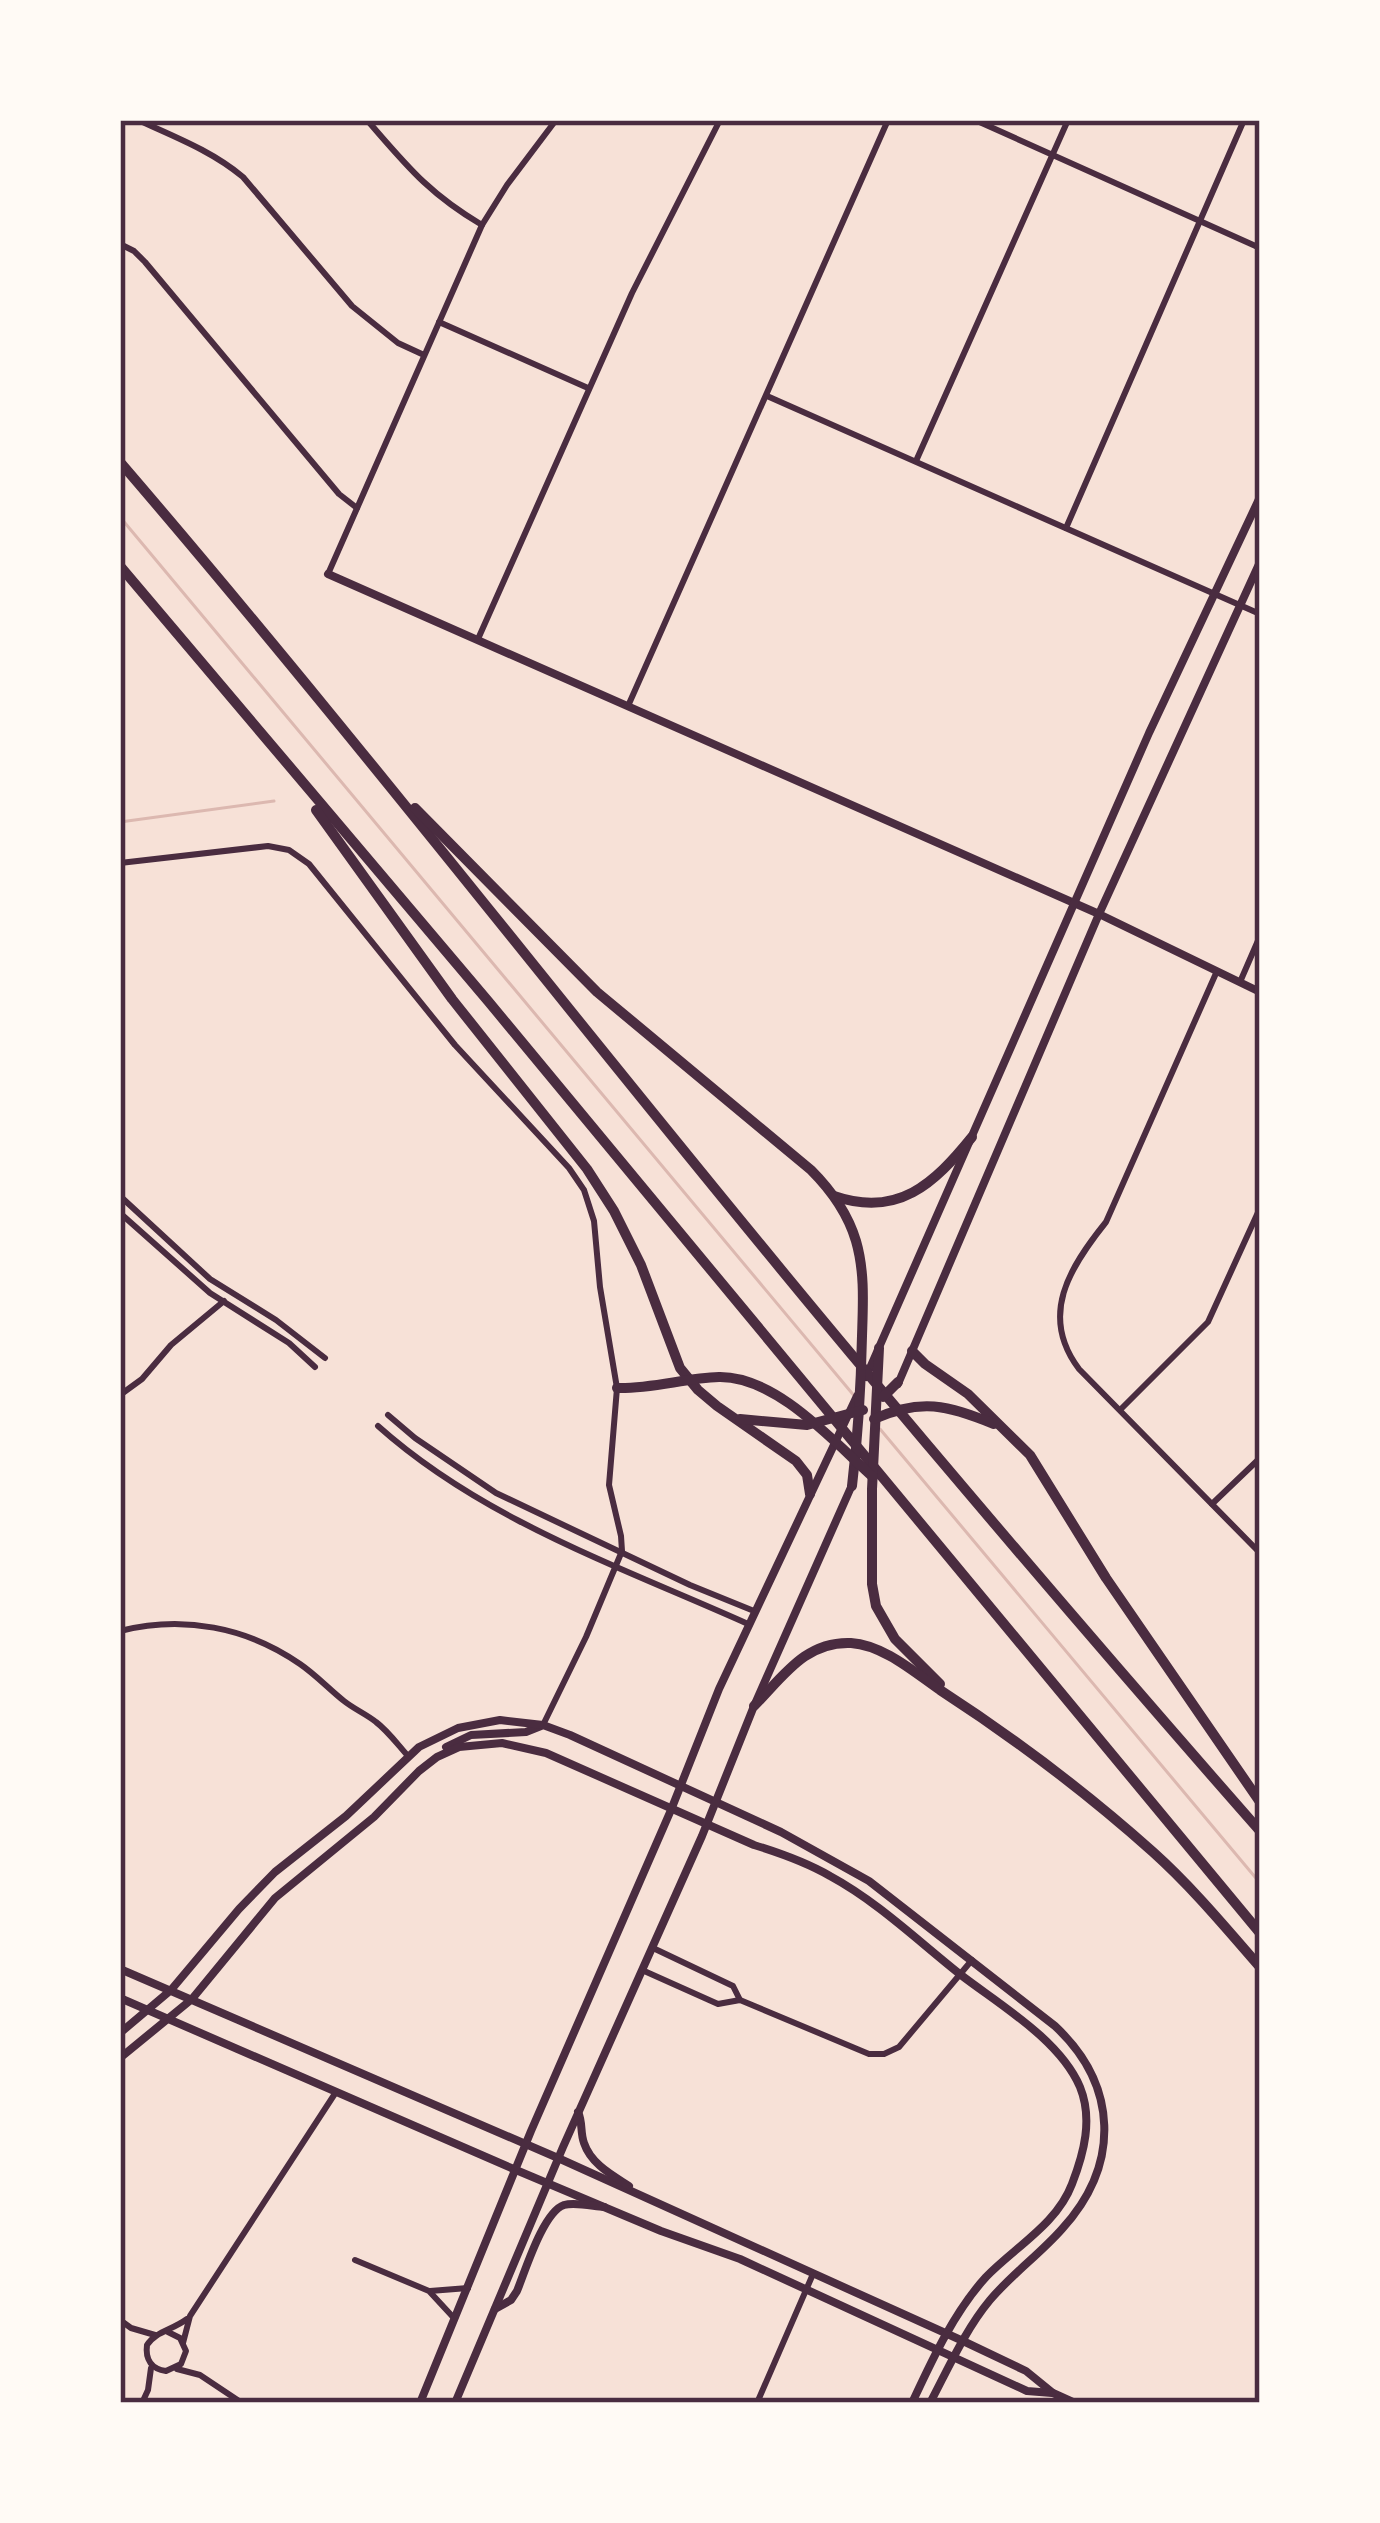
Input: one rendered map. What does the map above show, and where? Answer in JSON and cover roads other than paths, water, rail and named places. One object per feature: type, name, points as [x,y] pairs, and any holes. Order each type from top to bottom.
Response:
[{"type":"highway","points":[[120,462],[1070,1616],[1260,1831]]},
{"type":"highway","points":[[120,566],[488,1001],[1260,1934]]},
{"type":"highway","points":[[273,748],[452,999],[614,1211],[680,1368],[698,1390],[802,1466],[810,1494]]},
{"type":"highway","points":[[375,768],[597,992],[811,1170],[833,1196],[850,1225],[862,1275],[861,1388],[854,1414],[860,1426],[849,1492]]},
{"type":"highway","points":[[833,1196],[870,1204],[904,1197],[945,1171],[972,1137]]},
{"type":"highway","points":[[879,1348],[871,1527],[876,1606],[895,1639],[954,1699]]},
{"type":"highway","points":[[910,1355],[968,1394],[1039,1468],[1106,1578],[1260,1802]]},
{"type":"highway","points":[[617,1388],[720,1377],[758,1384],[802,1414],[896,1496]]},
{"type":"highway","points":[[829,1454],[878,1412],[898,1382]]},
{"type":"highway","points":[[736,1419],[807,1425],[917,1405],[954,1409],[1002,1427]]},
{"type":"highway","points":[[754,1706],[805,1655],[820,1648],[852,1643],[892,1658],[1097,1805],[1155,1853],[1260,1967]]},
{"type":"street","points":[[138,120],[228,164],[352,306],[398,344],[424,355]]},
{"type":"street","points":[[367,120],[433,194],[482,225]]},
{"type":"street","points":[[556,120],[482,225],[328,574],[1099,914],[1260,992]]},
{"type":"street","points":[[477,641],[632,293],[719,120]]},
{"type":"street","points":[[628,706],[888,120]]},
{"type":"street","points":[[975,120],[1260,248]]},
{"type":"street","points":[[916,461],[1068,120]]},
{"type":"street","points":[[1066,528],[1244,120]]},
{"type":"street","points":[[120,244],[145,262],[338,494],[357,508]]},
{"type":"street","points":[[439,322],[588,388]]},
{"type":"street","points":[[766,396],[1260,614]]},
{"type":"street","points":[[861,1388],[1149,733],[1260,496]]},
{"type":"street","points":[[898,1382],[1099,914],[1260,562]]},
{"type":"street","points":[[120,862],[268,845],[289,850],[309,864],[455,1045],[569,1168],[584,1190],[594,1221],[617,1388],[609,1485],[622,1551],[543,1725],[526,1732],[471,1735],[446,1747],[374,1816],[274,1898],[192,1999],[120,2057]]},
{"type":"street","points":[[1240,982],[1260,936]]},
{"type":"street","points":[[1217,971],[1106,1222],[1086,1247],[1061,1301],[1058,1329],[1079,1369],[1260,1552]]},
{"type":"street","points":[[120,1196],[210,1279],[325,1358]]},
{"type":"street","points":[[1120,1410],[1208,1322],[1260,1208]]},
{"type":"street","points":[[120,1214],[197,1283],[289,1343],[315,1367]]},
{"type":"street","points":[[120,1395],[224,1301]]},
{"type":"street","points":[[266,1328],[276,1320]]},
{"type":"street","points":[[420,2403],[748,1624],[829,1454],[854,1414]]},
{"type":"street","points":[[388,1415],[496,1493],[754,1611]]},
{"type":"street","points":[[378,1426],[488,1505],[748,1624]]},
{"type":"street","points":[[455,2403],[874,1437]]},
{"type":"street","points":[[1212,1504],[1260,1457]]},
{"type":"street","points":[[120,1631],[183,1624],[253,1638],[309,1670],[376,1722],[408,1756]]},
{"type":"street","points":[[120,2033],[171,1990],[275,1872],[408,1756],[445,1733],[500,1720],[543,1725],[681,1786],[781,1832],[869,1881],[1076,2045],[1102,2096],[1105,2133],[1097,2169],[1074,2216],[985,2306],[930,2403]]},
{"type":"street","points":[[437,1757],[472,1744],[517,1745],[560,1758],[671,1810],[788,1856],[860,1894],[1042,2038],[1070,2068],[1082,2090],[1087,2135],[1071,2187],[1059,2209],[984,2279],[938,2350],[912,2403]]},
{"type":"street","points":[[324,1834],[336,1848]]},
{"type":"street","points":[[652,1948],[734,1986],[740,2000]]},
{"type":"street","points":[[642,1970],[718,2004],[740,2000],[855,2049],[884,2054],[899,2047],[972,1960]]},
{"type":"street","points":[[120,1969],[558,2158],[948,2334],[1026,2371],[1053,2393],[1076,2403]]},
{"type":"street","points":[[120,1998],[516,2170],[740,2259],[1028,2391],[1053,2393]]},
{"type":"street","points":[[120,2320],[155,2335],[190,2316],[336,2092]]},
{"type":"street","points":[[578,2112],[584,2145],[596,2164],[667,2207]]},
{"type":"street","points":[[494,2310],[517,2291],[554,2211],[566,2204],[604,2207]]},
{"type":"street","points":[[355,2260],[429,2291],[468,2288]]},
{"type":"street","points":[[757,2403],[814,2274]]},
{"type":"street","points":[[429,2291],[455,2320]]},
{"type":"street","points":[[142,2403],[157,2378],[183,2362],[190,2316]]},
{"type":"street","points":[[131,2327],[151,2364],[148,2390]]},
{"type":"street","points":[[168,2332],[178,2336],[200,2375]]},
{"type":"street","points":[[146,2352],[155,2335]]},
{"type":"street","points":[[151,2364],[159,2370],[200,2375],[242,2403]]},
{"type":"waterway","points":[[120,517],[856,1398]]},
{"type":"waterway","points":[[120,822],[274,801]]},
{"type":"waterway","points":[[880,1429],[1260,1883]]}]
